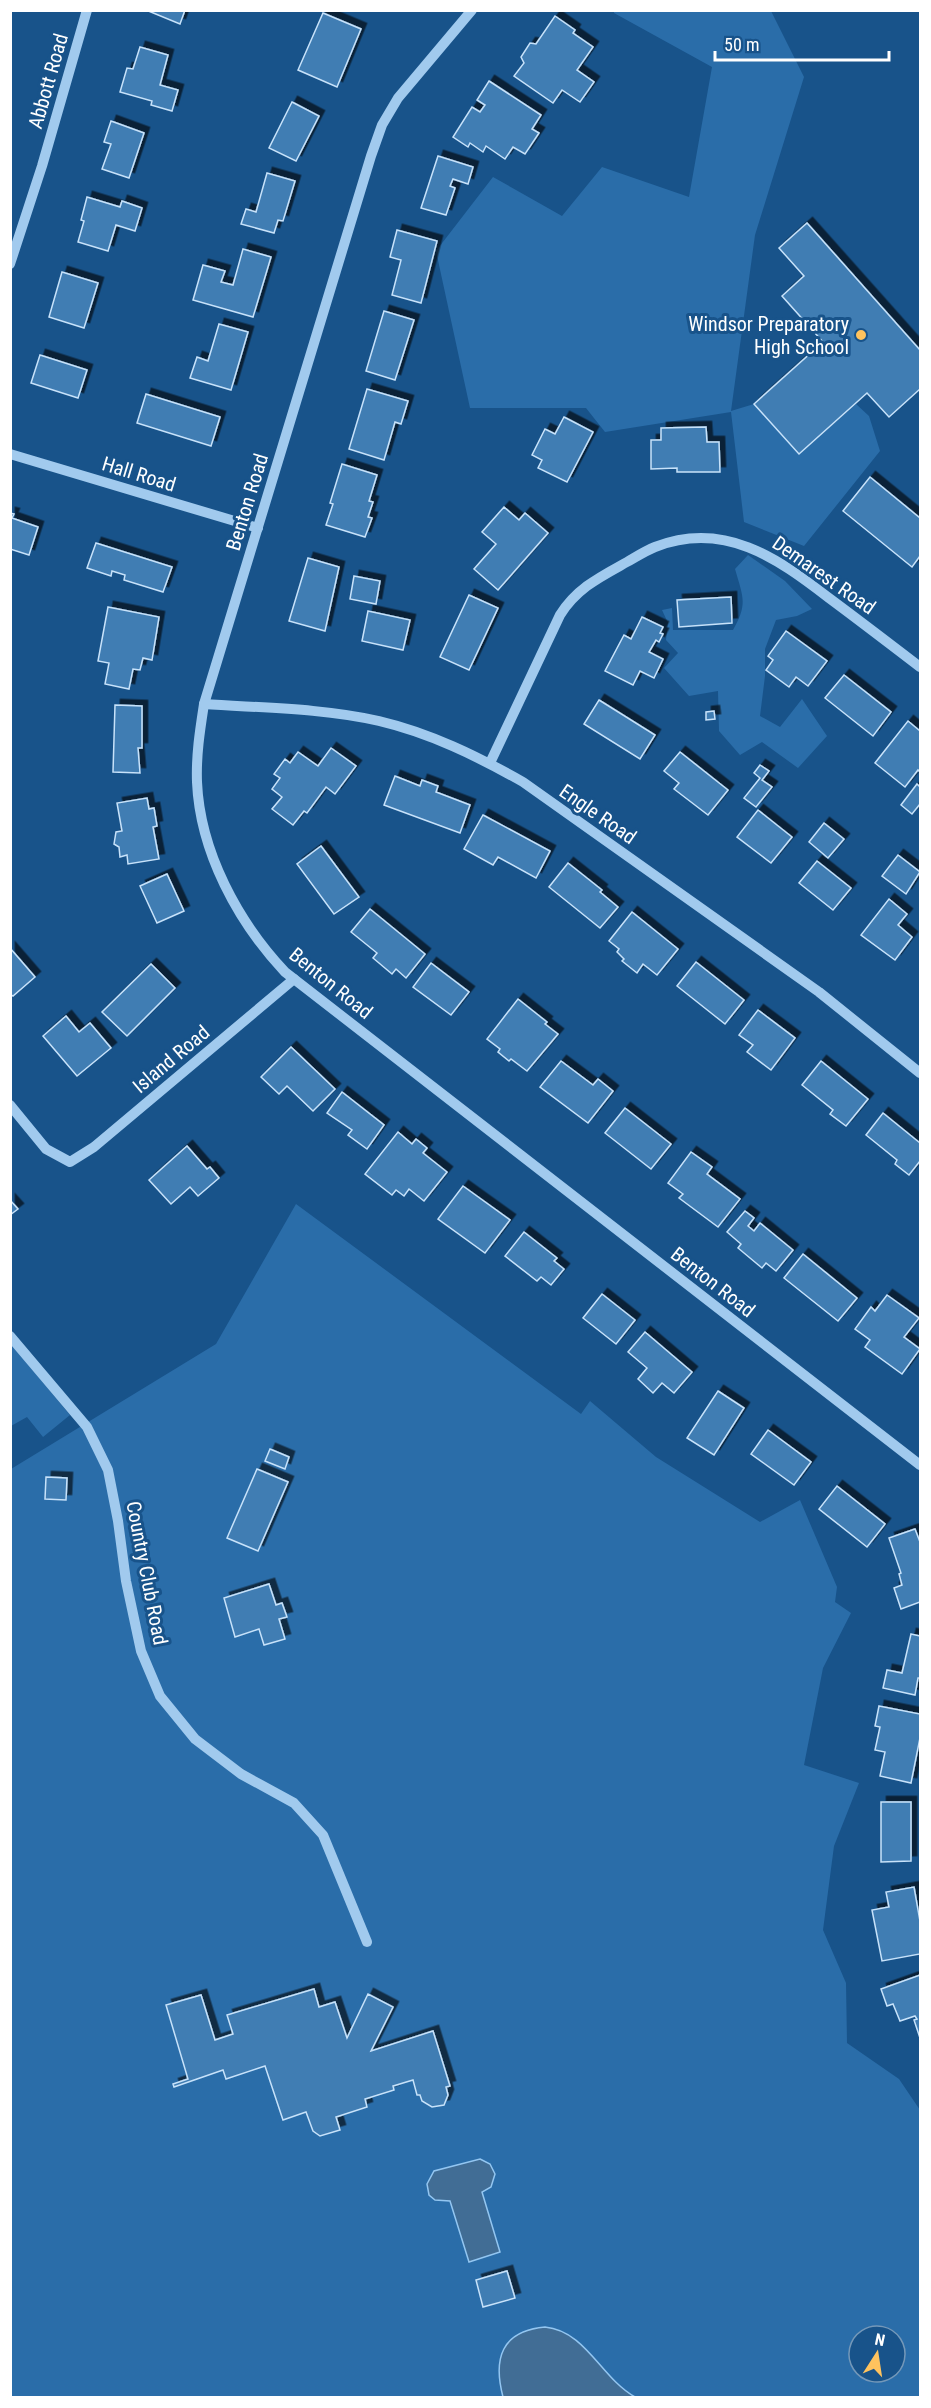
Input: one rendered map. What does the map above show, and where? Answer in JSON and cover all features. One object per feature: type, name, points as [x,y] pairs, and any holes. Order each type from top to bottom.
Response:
[{"type":"street","name":"Abbott Road","points":[[10,264],[42,166],[87,10]]},
{"type":"street","name":"Benton Road","points":[[472,10],[398,98],[382,125],[204,704],[198,742],[197,783],[203,824],[216,863],[237,907],[266,952],[294,979],[921,1465]]},
{"type":"street","name":"Hall Road","points":[[10,454],[258,528]]},
{"type":"street","name":"Demarest Road","points":[[490,763],[560,615],[570,599],[588,584],[655,547],[684,539],[711,538],[738,543],[766,554],[820,591],[921,667]]},
{"type":"street","name":"Engle Road","points":[[204,704],[333,713],[379,721],[424,734],[490,763],[523,782],[819,992],[921,1073]]},
{"type":"street","name":"Island Road","points":[[10,1105],[46,1149],[70,1162],[94,1147],[294,979]]},
{"type":"street","name":"Country Club Road","points":[[10,1336],[87,1427],[108,1470],[126,1581],[141,1651],[160,1695],[195,1739],[241,1774],[294,1803],[323,1835],[367,1942]]},
{"type":"shaded area","points":[[614,11],[771,11],[804,77],[755,235],[731,411],[754,404],[799,454],[856,404],[869,416],[880,451],[804,546],[744,522],[731,412],[605,432],[586,408],[470,408],[436,251],[493,177],[562,216],[602,167],[689,197],[712,67]]},
{"type":"shaded area","points":[[748,555],[785,581],[812,609],[797,616],[776,620],[765,649],[765,676],[760,716],[780,727],[802,699],[827,736],[798,768],[762,742],[740,755],[719,731],[718,691],[689,696],[664,668],[678,653],[666,640],[668,623],[662,610],[672,608],[673,630],[733,630],[741,613],[743,600],[735,569]]},
{"type":"shaded area","points":[[296,1204],[581,1414],[590,1401],[656,1457],[760,1522],[800,1500],[837,1587],[835,1602],[851,1613],[823,1668],[804,1765],[859,1783],[834,1846],[823,1930],[846,1983],[847,2043],[899,2079],[920,2110],[920,2397],[11,2397],[11,1469],[216,1344]]},
{"type":"shaded area","points":[[10,1343],[70,1415],[43,1437],[27,1417],[11,1426]]},
{"type":"shaded area","points":[[480,2159],[490,2164],[495,2174],[491,2187],[482,2192],[500,2252],[469,2262],[450,2201],[435,2200],[429,2195],[427,2184],[434,2171]]},
{"type":"shaded area","points":[[545,2327],[559,2330],[572,2337],[612,2379],[635,2397],[503,2397],[499,2371],[504,2349],[518,2334]]},
{"type":"building","points":[[146,10],[185,10],[180,24]]},
{"type":"building","points":[[323,13],[361,29],[337,87],[298,70]]},
{"type":"building","points":[[555,16],[593,47],[577,70],[594,82],[580,102],[562,90],[553,103],[514,76],[524,63],[521,57],[530,43],[536,44]]},
{"type":"building","points":[[140,47],[168,55],[160,85],[178,90],[172,111],[151,105],[152,101],[120,92],[127,68],[133,69]]},
{"type":"building","points":[[489,81],[541,115],[532,129],[539,133],[525,154],[513,147],[505,159],[486,146],[483,152],[470,143],[468,147],[453,137],[472,107],[480,112],[485,105],[477,100]]},
{"type":"building","points":[[292,102],[319,116],[296,161],[269,148]]},
{"type":"building","points":[[111,121],[144,133],[129,178],[102,169],[111,144],[104,142]]},
{"type":"building","points":[[438,156],[473,167],[468,184],[453,179],[450,186],[455,188],[446,215],[421,208]]},
{"type":"building","points":[[267,173],[295,181],[283,221],[278,220],[274,233],[241,224],[246,209],[256,212]]},
{"type":"building","points":[[87,197],[120,207],[122,201],[142,208],[135,231],[116,225],[108,251],[78,242]]},
{"type":"building","points":[[807,223],[920,350],[920,389],[889,417],[867,393],[799,454],[754,404],[823,342],[782,296],[804,276],[779,248]]},
{"type":"building","points":[[397,230],[437,241],[421,303],[392,295],[401,260],[390,257]]},
{"type":"building","points":[[243,249],[271,257],[253,317],[193,300],[203,265],[225,271],[221,282],[233,285]]},
{"type":"building","points":[[62,272],[98,283],[84,328],[49,317]]},
{"type":"building","points":[[384,311],[414,320],[395,380],[366,371]]},
{"type":"building","points":[[219,324],[248,332],[231,390],[190,378],[197,357],[208,361]]},
{"type":"building","points":[[40,355],[87,370],[78,398],[31,383]]},
{"type":"building","points":[[367,389],[408,401],[401,424],[395,422],[384,460],[349,449]]},
{"type":"building","points":[[146,394],[220,417],[211,446],[137,423]]},
{"type":"building","points":[[564,417],[593,432],[567,482],[538,468],[542,460],[532,455],[545,429],[555,434]]},
{"type":"building","points":[[706,427],[707,442],[719,442],[720,472],[677,472],[677,468],[651,469],[651,440],[661,440],[661,428]]},
{"type":"building","points":[[342,464],[377,475],[369,501],[373,502],[368,517],[372,518],[365,537],[326,525]]},
{"type":"building","points":[[870,477],[920,518],[920,556],[912,567],[843,511]]},
{"type":"building","points":[[504,507],[519,520],[525,513],[548,533],[498,590],[474,569],[496,544],[482,532]]},
{"type":"building","points":[[10,513],[14,514],[12,518],[38,527],[29,555],[10,549]]},
{"type":"building","points":[[96,543],[172,567],[163,592],[124,580],[125,575],[112,571],[111,576],[87,568]]},
{"type":"building","points":[[308,558],[339,567],[325,631],[289,621]]},
{"type":"building","points":[[354,576],[380,581],[376,604],[350,599]]},
{"type":"building","points":[[469,595],[498,608],[469,670],[440,657]]},
{"type":"building","points":[[731,597],[732,623],[679,627],[677,600]]},
{"type":"building","points":[[108,607],[159,617],[152,660],[143,658],[140,670],[133,669],[129,689],[105,684],[109,663],[98,661]]},
{"type":"building","points":[[368,611],[410,620],[403,650],[362,641]]},
{"type":"building","points":[[642,617],[663,627],[660,633],[663,634],[659,642],[656,640],[649,652],[663,659],[654,678],[640,671],[633,685],[605,671],[624,635],[631,639]]},
{"type":"building","points":[[786,631],[827,661],[808,686],[796,677],[789,687],[766,670],[773,660],[768,656]]},
{"type":"building","points":[[844,675],[891,712],[873,736],[825,698]]},
{"type":"building","points":[[599,700],[655,735],[640,759],[584,724]]},
{"type":"building","points":[[115,705],[142,706],[142,748],[138,748],[140,773],[113,772]]},
{"type":"building","points":[[714,711],[715,719],[706,720],[706,712]]},
{"type":"building","points":[[908,721],[920,731],[920,772],[918,770],[905,787],[875,763]]},
{"type":"building","points":[[331,748],[356,766],[335,794],[326,787],[307,813],[304,811],[293,825],[272,809],[282,797],[272,789],[280,778],[274,774],[285,759],[290,763],[298,752],[318,766]]},
{"type":"building","points":[[680,752],[728,790],[708,815],[674,789],[679,783],[664,771]]},
{"type":"building","points":[[760,765],[769,771],[762,780],[772,787],[756,807],[744,798],[760,778],[754,773]]},
{"type":"building","points":[[395,776],[420,786],[422,780],[438,786],[436,792],[470,805],[460,833],[384,805]]},
{"type":"building","points":[[917,784],[920,787],[920,804],[912,814],[901,805]]},
{"type":"building","points":[[147,798],[149,809],[154,808],[157,826],[153,827],[159,859],[128,864],[127,855],[120,857],[119,847],[114,844],[116,832],[122,831],[117,803]]},
{"type":"building","points":[[758,810],[792,837],[771,863],[737,837]]},
{"type":"building","points":[[483,815],[550,851],[536,878],[498,857],[493,865],[464,849]]},
{"type":"building","points":[[824,823],[844,839],[828,858],[809,842]]},
{"type":"building","points":[[321,846],[359,897],[334,914],[297,864]]},
{"type":"building","points":[[898,855],[920,872],[906,894],[882,876]]},
{"type":"building","points":[[817,861],[851,888],[833,910],[799,883]]},
{"type":"building","points":[[568,863],[602,890],[600,892],[618,907],[600,928],[549,887]]},
{"type":"building","points":[[167,874],[184,911],[157,923],[140,886]]},
{"type":"building","points":[[889,899],[907,914],[898,925],[912,937],[895,960],[861,935]]},
{"type":"building","points":[[370,909],[425,954],[406,978],[396,969],[392,974],[373,958],[377,953],[351,932]]},
{"type":"building","points":[[632,912],[678,949],[657,975],[643,964],[637,973],[622,961],[624,959],[617,952],[619,949],[609,941]]},
{"type":"building","points":[[10,948],[35,977],[13,996],[10,994]]},
{"type":"building","points":[[696,962],[744,1000],[725,1024],[677,986]]},
{"type":"building","points":[[431,963],[469,992],[451,1015],[413,987]]},
{"type":"building","points":[[151,964],[175,988],[127,1036],[102,1012]]},
{"type":"building","points":[[518,999],[558,1034],[527,1071],[511,1059],[509,1061],[498,1052],[500,1049],[487,1039]]},
{"type":"building","points":[[758,1010],[795,1038],[771,1070],[747,1052],[753,1045],[739,1035]]},
{"type":"building","points":[[66,1016],[79,1032],[90,1023],[111,1048],[77,1076],[43,1036]]},
{"type":"building","points":[[291,1047],[335,1089],[313,1111],[287,1086],[279,1094],[261,1077]]},
{"type":"building","points":[[561,1061],[593,1085],[598,1079],[613,1091],[588,1123],[540,1087]]},
{"type":"building","points":[[821,1061],[868,1099],[846,1126],[830,1114],[833,1110],[802,1085]]},
{"type":"building","points":[[342,1092],[384,1125],[367,1149],[348,1135],[352,1130],[327,1113]]},
{"type":"building","points":[[625,1108],[671,1144],[651,1169],[605,1133]]},
{"type":"building","points":[[883,1113],[920,1143],[920,1161],[909,1175],[895,1164],[897,1160],[866,1135]]},
{"type":"building","points":[[398,1132],[412,1144],[416,1139],[427,1148],[423,1153],[447,1172],[424,1201],[409,1189],[404,1196],[396,1190],[392,1195],[365,1174]]},
{"type":"building","points":[[187,1146],[207,1169],[210,1167],[219,1178],[198,1196],[190,1187],[171,1204],[149,1180]]},
{"type":"building","points":[[691,1152],[712,1167],[707,1174],[740,1199],[718,1227],[679,1198],[683,1194],[668,1183]]},
{"type":"building","points":[[463,1186],[510,1220],[485,1253],[438,1219]]},
{"type":"building","points":[[10,1200],[18,1209],[10,1215]]},
{"type":"building","points":[[745,1211],[754,1218],[748,1226],[754,1231],[760,1223],[793,1250],[776,1271],[766,1263],[762,1268],[738,1248],[741,1244],[727,1232]]},
{"type":"building","points":[[524,1232],[557,1258],[554,1261],[564,1269],[551,1285],[541,1277],[537,1281],[505,1256]]},
{"type":"building","points":[[803,1254],[857,1298],[838,1321],[784,1278]]},
{"type":"building","points":[[602,1294],[635,1320],[616,1344],[583,1318]]},
{"type":"building","points":[[887,1295],[919,1318],[904,1337],[920,1349],[902,1374],[865,1347],[870,1340],[855,1329],[871,1307],[875,1311]]},
{"type":"building","points":[[645,1332],[692,1372],[674,1393],[662,1383],[653,1393],[638,1379],[647,1368],[628,1352]]},
{"type":"building","points":[[718,1391],[744,1408],[714,1455],[687,1438]]},
{"type":"building","points":[[768,1430],[811,1462],[794,1485],[751,1454]]},
{"type":"building","points":[[270,1449],[289,1457],[285,1469],[265,1461]]},
{"type":"building","points":[[257,1469],[288,1482],[258,1551],[227,1538]]},
{"type":"building","points":[[46,1477],[67,1478],[66,1500],[45,1499]]},
{"type":"building","points":[[837,1486],[885,1524],[867,1547],[819,1509]]},
{"type":"building","points":[[915,1529],[920,1542],[920,1602],[901,1609],[894,1588],[902,1585],[899,1574],[901,1573],[889,1538]]},
{"type":"building","points":[[269,1584],[276,1605],[282,1603],[287,1617],[279,1619],[285,1639],[264,1645],[259,1629],[235,1637],[224,1598]]},
{"type":"building","points":[[911,1634],[920,1636],[920,1678],[918,1678],[915,1695],[883,1688],[887,1670],[902,1673]]},
{"type":"building","points":[[879,1706],[920,1714],[920,1738],[911,1783],[880,1776],[885,1752],[875,1750],[880,1727],[875,1726]]},
{"type":"building","points":[[881,1802],[911,1802],[911,1861],[881,1862]]},
{"type":"building","points":[[914,1887],[920,1921],[920,1954],[882,1961],[872,1910],[889,1907],[886,1892]]},
{"type":"building","points":[[920,1975],[920,2038],[914,2020],[917,2019],[915,2016],[900,2021],[893,2004],[887,2006],[881,1989]]},
{"type":"building","points":[[314,1989],[319,2007],[335,2002],[347,2038],[368,1994],[393,2007],[371,2051],[433,2031],[450,2086],[446,2087],[448,2095],[444,2105],[432,2107],[422,2101],[420,2095],[417,2095],[413,2080],[393,2086],[394,2090],[365,2099],[367,2107],[336,2117],[340,2130],[320,2136],[313,2131],[306,2112],[283,2120],[265,2066],[226,2079],[223,2070],[174,2087],[173,2084],[188,2079],[166,2005],[201,1995],[215,2040],[233,2034],[227,2015]]},
{"type":"building","points":[[507,2271],[515,2298],[483,2307],[476,2280]]},
{"type":"place","name":"Windsor Preparatory High School","points":[[861,335]]}]
